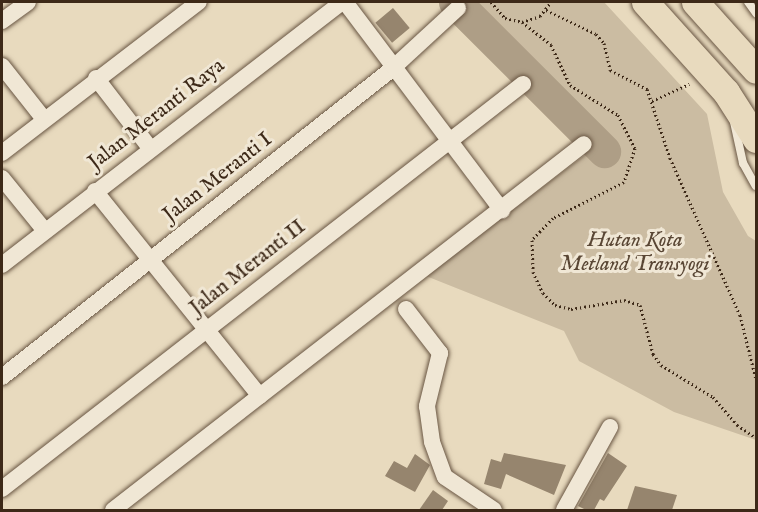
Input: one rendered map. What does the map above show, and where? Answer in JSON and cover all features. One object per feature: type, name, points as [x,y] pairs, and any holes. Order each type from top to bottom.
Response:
[{"type":"main road","points":[[645,2],[718,83],[756,139]]},
{"type":"main road","points":[[696,2],[756,70]]},
{"type":"street","points":[[2,21],[28,2]]},
{"type":"street","points":[[2,153],[43,118],[199,2]]},
{"type":"street","points":[[344,2],[502,210]]},
{"type":"street","name":"Jalan Meranti Raya","points":[[2,265],[150,148],[344,2]]},
{"type":"street","name":"Jalan Meranti I","points":[[2,377],[394,68],[458,8]]},
{"type":"street","points":[[2,66],[43,118]]},
{"type":"street","points":[[96,78],[150,148]]},
{"type":"street","name":"Jalan Meranti II","points":[[2,489],[448,140],[523,84]]},
{"type":"street","points":[[113,510],[502,210],[584,144]]},
{"type":"street","points":[[2,178],[45,231]]},
{"type":"street","points":[[95,191],[149,261],[260,396]]},
{"type":"street","points":[[406,309],[440,356],[430,380],[427,406],[432,442],[445,477],[494,510]]},
{"type":"street","points":[[564,510],[610,427]]},
{"type":"lane","points":[[748,2],[756,14]]},
{"type":"lane","points":[[718,83],[743,163],[756,186]]},
{"type":"path","points":[[491,2],[505,18],[522,22],[551,45],[570,85],[618,115],[635,148],[624,182],[553,218],[532,240],[533,272],[543,293],[555,305],[571,309],[624,300],[640,305],[653,354],[661,365],[713,398],[737,425],[756,438]]},
{"type":"path","points":[[522,22],[546,10],[551,2]]},
{"type":"path","points":[[546,10],[596,34],[604,43],[610,70],[647,90],[670,158],[740,315],[756,379]]},
{"type":"path","points":[[652,101],[718,83]]},
{"type":"green space","name":"Hutan Kota Metland Transyogi","points":[[462,2],[604,2],[707,114],[723,192],[748,236],[756,241],[756,440],[674,412],[579,361],[564,331],[426,276],[610,136]]},
{"type":"building","points":[[393,8],[410,28],[392,43],[375,23]]},
{"type":"building","points":[[504,453],[566,465],[554,495],[506,474],[501,489],[484,484],[491,459],[501,462]]},
{"type":"building","points":[[608,453],[627,466],[604,501],[600,499],[594,510],[586,510],[578,506]]},
{"type":"building","points":[[415,454],[430,465],[415,492],[385,476],[394,461],[407,468]]},
{"type":"building","points":[[635,486],[677,495],[672,510],[627,510]]},
{"type":"building","points":[[433,490],[448,501],[442,510],[419,510]]},
{"type":"waterway","points":[[455,2],[604,151]]}]
